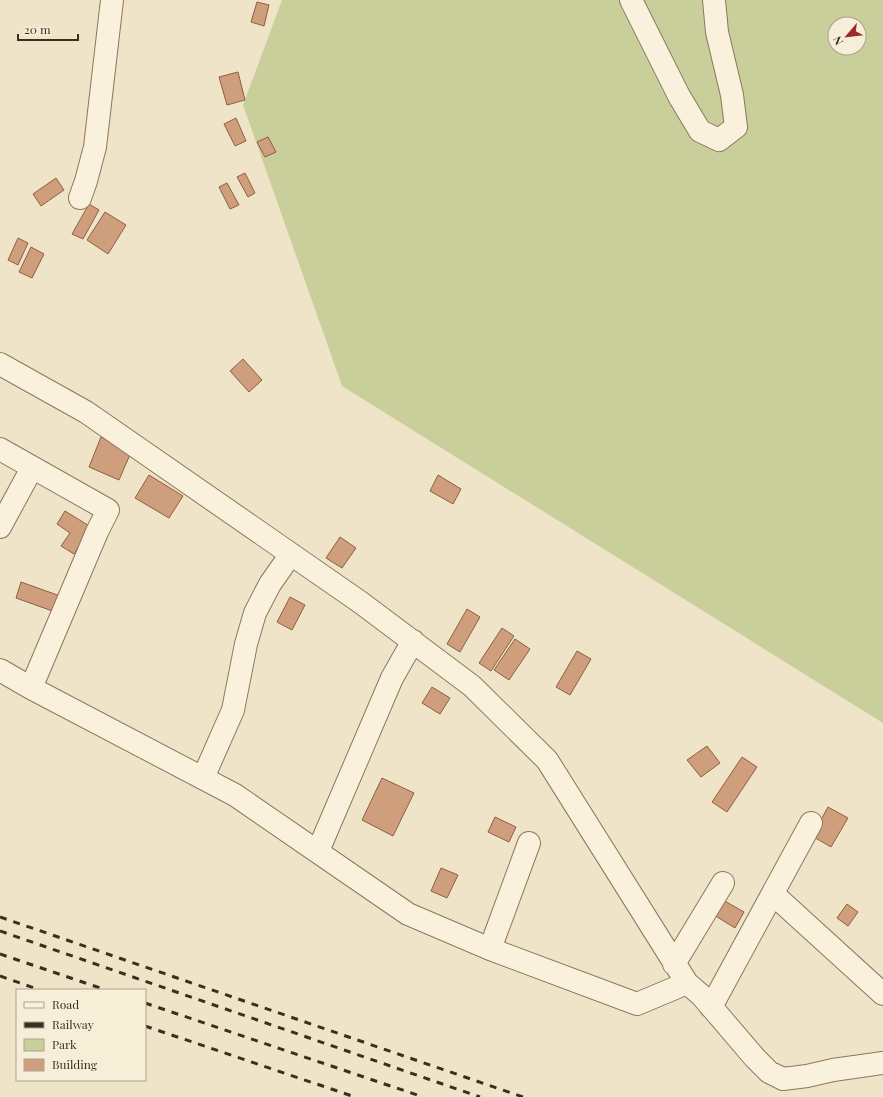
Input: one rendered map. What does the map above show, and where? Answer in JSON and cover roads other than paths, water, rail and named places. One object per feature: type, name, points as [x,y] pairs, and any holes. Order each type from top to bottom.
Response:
[{"type":"street","points":[[80,198],[95,147],[112,0]]},
{"type":"street","points":[[631,0],[679,96],[700,131],[719,140],[736,127],[732,95],[717,32],[714,0]]},
{"type":"street","points":[[0,364],[86,412],[360,602],[472,686],[546,760],[687,983],[702,996],[768,1072],[784,1079],[883,1063]]},
{"type":"street","points":[[0,449],[108,510],[94,539],[31,688]]},
{"type":"street","points":[[0,527],[32,468]]},
{"type":"street","points":[[203,778],[233,710],[246,644],[255,613],[270,584],[291,554]]},
{"type":"street","points":[[318,851],[392,678],[413,642]]},
{"type":"street","points":[[0,670],[31,688],[235,795],[408,914],[490,949],[637,1004],[687,983]]},
{"type":"street","points":[[712,1007],[811,823]]},
{"type":"street","points":[[490,949],[529,844]]},
{"type":"street","points":[[674,964],[723,883]]},
{"type":"street","points":[[773,894],[883,994]]},
{"type":"railway","points":[[0,917],[523,1097]]},
{"type":"railway","points":[[0,931],[480,1097]]},
{"type":"railway","points":[[0,954],[103,989]]},
{"type":"railway","points":[[0,976],[37,989]]},
{"type":"railway","points":[[146,1003],[423,1097]]},
{"type":"railway","points":[[146,1026],[355,1097]]}]
